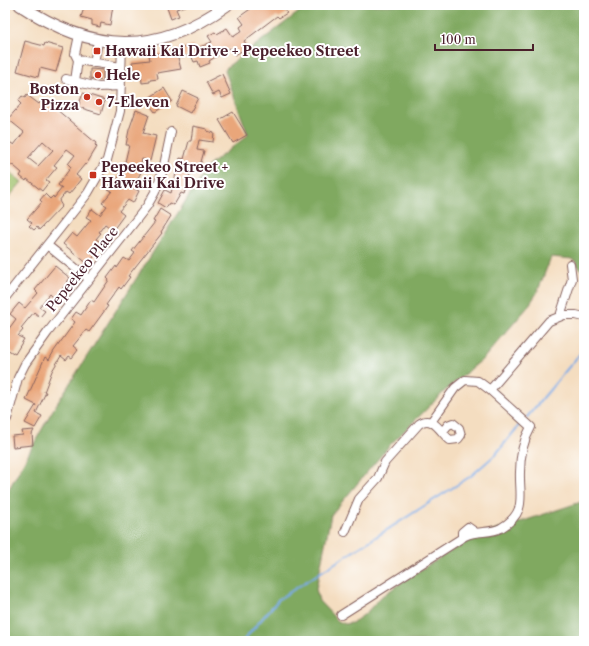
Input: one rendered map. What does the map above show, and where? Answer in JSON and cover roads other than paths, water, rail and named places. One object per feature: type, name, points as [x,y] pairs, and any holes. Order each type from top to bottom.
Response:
[{"type":"main road","points":[[20,5],[52,24],[78,35],[98,41],[122,43],[156,40],[180,33],[206,20],[227,5]]},
{"type":"street","points":[[78,35],[75,54],[78,60],[70,80],[98,87],[121,86]]},
{"type":"street","points":[[94,63],[98,41]]},
{"type":"street","points":[[5,298],[88,193],[107,160],[120,111],[122,43]]},
{"type":"street","points":[[78,60],[121,67]]},
{"type":"street","points":[[108,87],[109,65]]},
{"type":"street","name":"Pepeekeo Place","points":[[7,419],[18,378],[25,364],[89,279],[128,232],[155,192],[163,170],[171,132]]},
{"type":"street","points":[[47,245],[89,279]]},
{"type":"street","points":[[560,316],[572,279],[570,264]]},
{"type":"street","points":[[490,390],[544,325],[560,316],[570,314],[584,317]]},
{"type":"street","points":[[341,615],[462,538],[475,532],[494,531],[502,527],[512,519],[520,508],[522,497],[520,474],[521,458],[531,427],[478,381],[465,380],[455,388],[430,422]]},
{"type":"street","points":[[345,532],[356,503],[378,478],[385,462],[421,422],[430,422],[443,431],[448,439],[453,441],[460,437],[458,425],[453,423],[448,425],[443,431]]},
{"type":"waterway","points":[[527,417],[584,349]]},
{"type":"waterway","points":[[243,641],[279,599],[471,476],[496,454],[521,423]]},
{"type":"place","name":"Hawaii Kai Drive + Pepeekeo Street","points":[[97,51]]},
{"type":"place","name":"Hele","points":[[98,75]]},
{"type":"place","name":"Boston Pizza","points":[[87,97]]},
{"type":"place","name":"7-Eleven","points":[[99,102]]},
{"type":"place","name":"Pepeekeo Street + Hawaii Kai Drive","points":[[93,175]]}]
